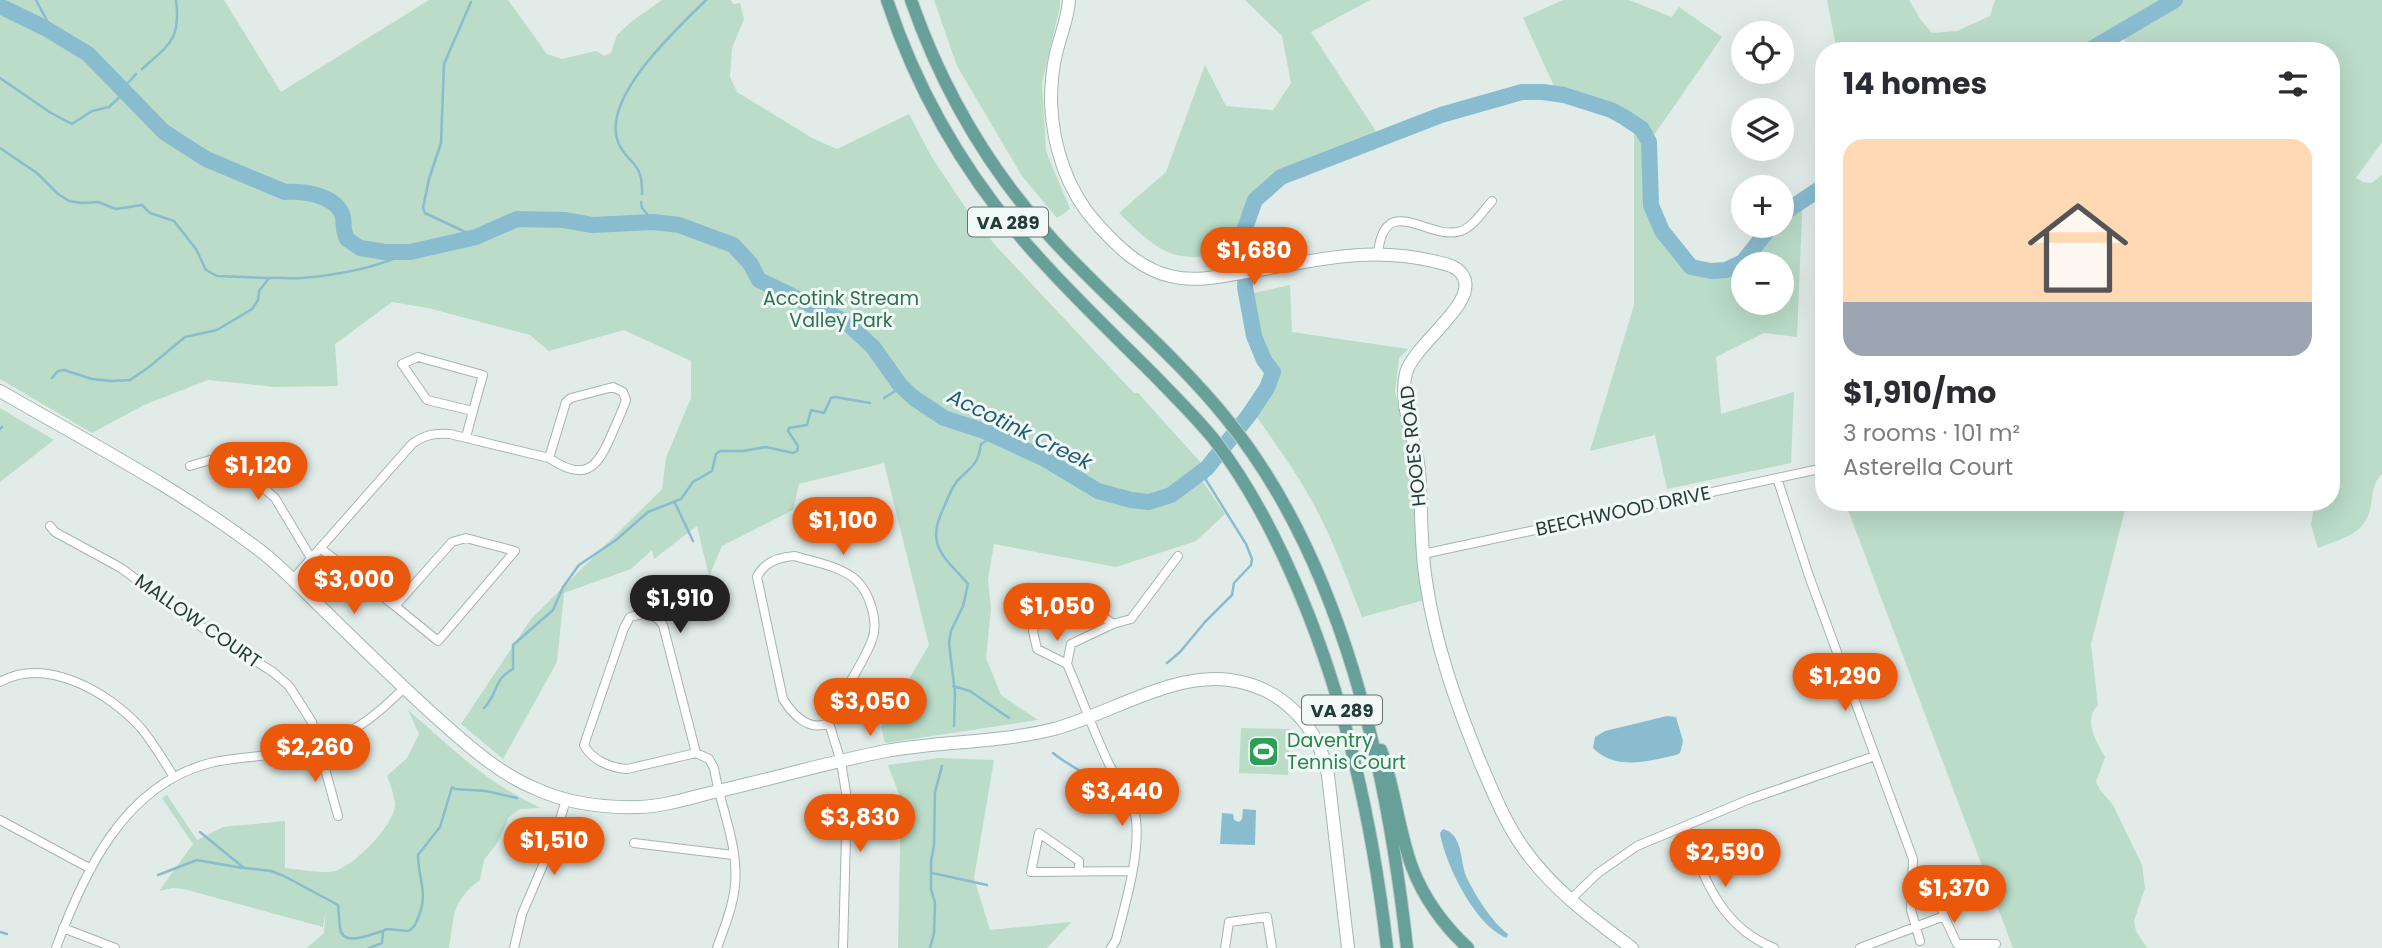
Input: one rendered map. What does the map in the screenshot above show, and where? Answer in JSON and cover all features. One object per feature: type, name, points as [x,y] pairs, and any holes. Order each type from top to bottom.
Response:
[{"type":"main road","name":"VA 289","points":[[887,0],[911,63],[933,109],[986,194],[1040,259],[1211,436],[1247,487],[1292,574],[1338,697],[1370,826],[1387,948]]},
{"type":"main road","name":"VA 289","points":[[911,0],[928,46],[953,98],[1011,189],[1059,246],[1201,390],[1234,428],[1266,475],[1295,527],[1322,588],[1367,714],[1392,836],[1407,948]]},
{"type":"main road","points":[[1367,714],[1389,772],[1412,867],[1434,909],[1453,934],[1468,948]]},
{"type":"street","name":"HOOES ROAD","points":[[1069,0],[1068,14],[1053,68],[1051,104],[1057,149],[1074,192],[1087,213],[1108,236],[1144,265],[1163,274],[1183,278],[1219,276],[1354,254],[1378,253],[1451,265],[1461,272],[1466,283],[1465,296],[1416,352],[1408,367],[1405,381],[1405,398],[1419,469],[1427,589],[1438,645],[1490,785],[1524,850],[1571,899],[1632,948]]},
{"type":"street","points":[[1378,253],[1382,230],[1392,224],[1413,223],[1438,231],[1455,232],[1471,225],[1492,201]]},
{"type":"street","points":[[466,437],[483,375],[418,357],[402,364],[427,400],[473,411]]},
{"type":"street","points":[[293,579],[411,444],[422,437],[436,433],[466,437],[587,470],[594,466],[606,449],[626,400],[624,392],[613,387],[571,398],[566,402],[550,458]]},
{"type":"street","points":[[0,391],[223,524],[266,555],[404,688],[471,748],[500,770],[535,789],[566,800],[613,807],[668,804],[887,751],[1032,733],[1090,717],[1187,682],[1216,679],[1255,686],[1291,707],[1310,727],[1326,762],[1348,948]]},
{"type":"street","points":[[190,466],[220,457],[234,462],[275,498],[311,558]]},
{"type":"street","name":"BEECHWOOD DRIVE","points":[[1423,554],[1815,470]]},
{"type":"street","points":[[1777,478],[1805,564],[1913,859],[1911,910],[1920,942]]},
{"type":"street","name":"MALLOW COURT","points":[[50,526],[55,532],[121,568],[192,621],[282,679],[306,710],[338,816]]},
{"type":"street","points":[[320,548],[438,641],[515,551],[466,538],[458,539],[452,542],[395,606]]},
{"type":"street","points":[[829,723],[815,726],[803,721],[792,713],[783,699],[757,577],[761,568],[782,557],[795,556],[841,571],[855,579],[868,596],[873,621],[873,638],[829,723],[841,762],[847,799],[843,948]]},
{"type":"street","points":[[1111,948],[1121,920],[1132,871],[1136,837],[1133,807],[1109,764],[1067,664],[1071,644],[1131,619],[1178,556]]},
{"type":"street","points":[[1067,664],[1037,649],[1033,631],[1039,601],[1105,618],[1113,625]]},
{"type":"street","points":[[696,753],[663,625],[646,614],[630,617],[584,745],[594,757],[618,769],[696,753],[709,759],[714,768],[733,855],[735,885],[717,948]]},
{"type":"street","points":[[0,682],[15,675],[38,672],[63,676],[87,688],[113,704],[138,725],[174,777]]},
{"type":"street","points":[[56,948],[91,869],[114,830],[142,799],[174,777],[211,763],[299,750],[339,738],[369,721],[404,688]]},
{"type":"street","points":[[1571,899],[1618,858],[1637,846],[1749,799],[1875,756]]},
{"type":"street","points":[[514,948],[522,914],[553,842],[566,800]]},
{"type":"street","points":[[0,820],[91,869]]},
{"type":"street","points":[[1685,827],[1708,888],[1717,904],[1748,934],[1774,948]]},
{"type":"street","points":[[1079,871],[1079,861],[1039,833],[1031,872],[1132,871]]},
{"type":"street","points":[[634,843],[733,855]]},
{"type":"street","points":[[1937,893],[1956,944],[1996,944]]},
{"type":"street","points":[[1860,948],[1944,916]]},
{"type":"street","points":[[1225,948],[1229,922],[1267,917],[1272,948]]},
{"type":"street","points":[[63,928],[115,948]]},
{"type":"green space","name":"Accotink Stream Valley Park","points":[[0,0],[224,0],[281,92],[429,0],[508,0],[547,54],[562,59],[596,51],[604,56],[611,53],[617,35],[662,0],[731,0],[733,4],[740,3],[744,19],[732,48],[730,77],[737,92],[812,138],[837,149],[909,114],[931,156],[971,216],[996,246],[1134,393],[1138,393],[1203,465],[1197,473],[1225,514],[1196,541],[1116,567],[994,544],[988,579],[991,610],[986,658],[1001,695],[1038,720],[885,743],[881,727],[929,645],[884,463],[799,484],[793,510],[722,546],[709,576],[697,526],[654,559],[652,550],[631,569],[564,593],[557,662],[503,759],[461,724],[531,619],[662,489],[666,458],[691,398],[691,361],[624,330],[549,351],[530,335],[428,308],[392,302],[335,344],[338,386],[275,387],[208,380],[144,405],[92,433],[0,379]]},
{"type":"green space","points":[[934,0],[1060,0],[1042,83],[1046,151],[1070,209],[1057,218],[1022,176],[957,66]]},
{"type":"green space","points":[[1245,0],[1370,0],[1311,32],[1379,136],[1308,159],[1273,175],[1250,197],[1248,250],[1206,256],[1177,255],[1151,242],[1119,213],[1166,172],[1205,65],[1226,106],[1273,110],[1291,83],[1282,36]]},
{"type":"green space","points":[[1563,0],[1629,0],[1672,17],[1679,7],[1722,37],[1652,138],[1655,217],[1698,267],[1731,266],[1731,315],[1794,315],[1794,252],[1744,252],[1755,238],[1794,238],[1794,198],[1803,192],[1797,337],[1764,333],[1716,357],[1721,414],[1794,392],[1791,463],[1667,489],[1655,435],[1590,451],[1634,305],[1634,116],[1554,86],[1523,18]]},
{"type":"green space","points":[[1827,0],[1909,0],[1932,33],[1957,31],[1990,16],[1995,0],[2382,0],[2382,142],[2356,178],[2371,183],[2382,175],[2382,474],[2374,488],[2369,515],[2359,529],[2318,548],[2311,525],[2313,511],[2340,511],[2340,42],[2125,42],[2120,32],[2103,42],[1835,42]]},
{"type":"green space","points":[[1290,285],[1292,332],[1408,349],[1399,358],[1395,392],[1415,473],[1417,564],[1425,600],[1362,617],[1313,503],[1251,409],[1272,387],[1259,363],[1248,333],[1246,295]]},
{"type":"green space","points":[[0,408],[54,440],[0,482]]},
{"type":"green space","points":[[1848,511],[2125,511],[2091,644],[2098,705],[2091,724],[2105,757],[2096,782],[2113,805],[2142,865],[2145,888],[2134,921],[2136,931],[2147,948],[2013,948]]},
{"type":"green space","points":[[408,710],[455,752],[503,788],[541,808],[520,809],[509,817],[498,842],[484,860],[480,880],[459,902],[449,948],[307,948],[324,933],[326,909],[323,927],[184,889],[159,891],[193,844],[162,798],[167,795],[197,840],[223,827],[285,821],[285,868],[330,872],[353,861],[373,843],[393,812],[395,803],[387,776],[407,758],[419,734]]},
{"type":"green space","name":"Daventry Tennis Court","points":[[1241,728],[1290,729],[1288,775],[1239,773]]},
{"type":"green space","points":[[939,758],[994,760],[974,878],[990,930],[1071,922],[1047,948],[898,948],[901,800],[888,765]]},
{"type":"water","points":[[1667,716],[1676,717],[1683,741],[1680,753],[1676,755],[1622,762],[1611,760],[1593,748],[1595,737],[1605,731]]},
{"type":"water","points":[[1243,809],[1256,810],[1255,845],[1220,844],[1222,813],[1233,814],[1234,820],[1239,822]]},
{"type":"water","points":[[1443,829],[1454,836],[1466,876],[1490,915],[1508,934],[1507,938],[1495,932],[1484,921],[1464,893],[1443,846],[1440,833]]},
{"type":"waterway","points":[[36,0],[53,32]]},
{"type":"waterway","points":[[142,69],[160,53],[175,32],[176,0]]},
{"type":"waterway","points":[[642,194],[640,174],[618,142],[616,124],[621,105],[631,85],[661,45],[706,0]]},
{"type":"waterway","name":"Accotink Creek","points":[[2103,42],[2175,0]]},
{"type":"waterway","points":[[471,2],[444,64],[441,143],[423,208],[425,213],[476,237]]},
{"type":"waterway","name":"Accotink Creek","points":[[0,6],[45,28],[88,54],[164,132],[206,159],[285,192],[301,192],[327,199],[340,210],[347,239],[360,248],[410,252],[476,237],[517,219],[564,220],[592,225],[654,222],[679,225],[733,245],[750,263],[759,280],[846,322],[873,347],[900,385],[944,418],[984,431],[1043,458],[1098,491],[1131,500],[1149,502],[1171,495],[1207,468],[1267,388],[1273,372],[1264,360],[1254,336],[1245,287],[1245,228],[1255,200],[1281,177],[1441,115],[1522,92],[1543,92],[1564,95],[1611,110],[1642,129],[1649,142],[1651,205],[1662,231],[1691,267],[1711,271],[1726,270],[1743,262],[1762,238]]},
{"type":"waterway","points":[[0,78],[72,124],[92,111],[109,107],[125,92],[126,85],[136,74]]},
{"type":"waterway","points":[[0,148],[37,173],[69,201],[98,202],[116,209],[142,205],[150,213],[174,221],[196,249],[206,270],[217,276],[269,278]]},
{"type":"waterway","name":"Accotink Creek","points":[[1794,206],[1815,192]]},
{"type":"waterway","points":[[641,202],[642,208],[654,222]]},
{"type":"waterway","points":[[52,378],[58,371],[64,370],[92,379],[130,380],[185,337],[217,330],[252,309],[258,300],[259,291],[269,278],[302,278],[344,273],[410,252]]},
{"type":"waterway","points":[[884,398],[895,391],[905,389]]},
{"type":"waterway","points":[[484,708],[502,677],[513,669],[513,645],[553,610],[563,587],[579,565],[616,540],[648,512],[681,499],[693,482],[712,471],[716,454],[720,451],[766,447],[793,453],[798,446],[788,431],[789,428],[807,425],[811,410],[824,413],[831,398],[835,397],[870,403]]},
{"type":"waterway","points":[[954,726],[955,693],[949,643],[968,584],[940,551],[936,533],[954,486],[976,461],[981,444],[994,436]]},
{"type":"waterway","points":[[1167,663],[1232,595],[1234,583],[1251,565],[1252,559],[1246,544],[1206,480],[1207,468]]},
{"type":"waterway","points":[[675,503],[693,541]]},
{"type":"waterway","points":[[953,686],[970,691],[1009,718]]},
{"type":"waterway","points":[[1053,753],[1111,793]]},
{"type":"waterway","points":[[930,948],[934,933],[935,903],[931,889],[935,792],[942,766]]},
{"type":"waterway","points":[[369,948],[382,943],[383,931],[386,929],[408,931],[415,924],[423,901],[418,855],[440,827],[452,787],[517,798]]},
{"type":"waterway","points":[[200,832],[244,868],[271,871],[284,876],[338,905],[340,928],[346,937],[358,938],[383,931]]},
{"type":"waterway","points":[[158,875],[197,860],[242,868]]},
{"type":"waterway","points":[[932,873],[987,885]]},
{"type":"waterway","points":[[0,932],[7,934]]},
{"type":"place","name":"Daventry Tennis Court","points":[[1264,751]]}]
